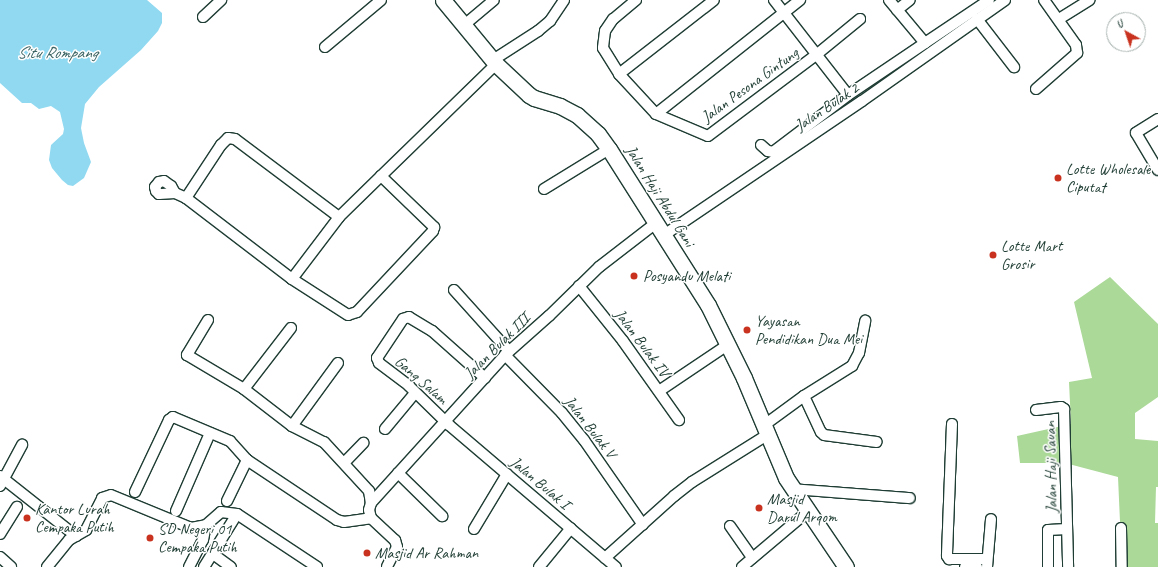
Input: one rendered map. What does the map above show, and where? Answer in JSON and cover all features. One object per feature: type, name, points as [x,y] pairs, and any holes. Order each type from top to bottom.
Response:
[{"type":"street","points":[[203,17],[220,0]]},
{"type":"street","points":[[325,47],[380,0]]},
{"type":"street","name":"Jalan Haji Abdul Gani","points":[[443,0],[494,62],[534,98],[560,106],[577,115],[598,134],[609,148],[708,305],[729,344],[765,431],[792,489],[846,567]]},
{"type":"street","points":[[463,26],[494,0]]},
{"type":"street","points":[[292,279],[339,217],[494,62],[550,21],[564,0]]},
{"type":"street","name":"Jalan Pesona Gintung","points":[[636,0],[613,19],[605,31],[602,48],[619,74],[656,114],[708,136],[860,19]]},
{"type":"street","points":[[619,74],[714,0]]},
{"type":"street","name":"Jalan Pesona Gintung","points":[[774,0],[848,95]]},
{"type":"street","name":"Jalan Pesona Gintung","points":[[656,114],[800,0]]},
{"type":"street","points":[[888,0],[925,43]]},
{"type":"street","points":[[897,10],[910,0]]},
{"type":"street","points":[[761,145],[768,151],[773,152],[848,95],[988,0]]},
{"type":"street","name":"Jalan Bulak 2","points":[[660,229],[862,101],[1005,0]]},
{"type":"street","points":[[1036,89],[1078,53],[1076,45],[1059,19],[1044,0]]},
{"type":"street","points":[[1059,19],[1089,0]]},
{"type":"street","points":[[977,19],[1014,67]]},
{"type":"street","points":[[1158,119],[1136,132],[1158,170]]},
{"type":"street","points":[[186,198],[221,145],[228,138],[232,138],[339,217]]},
{"type":"street","points":[[544,189],[609,148]]},
{"type":"street","points":[[175,193],[186,198],[292,279],[350,316],[354,314],[432,231],[433,225],[381,176]]},
{"type":"street","name":"Jalan Bulak III","points":[[371,503],[507,353],[549,316],[599,267],[660,229]]},
{"type":"street","name":"Jalan Bulak IV","points":[[579,286],[623,341],[679,420]]},
{"type":"street","name":"Jalan Bulak V","points":[[454,290],[507,353],[562,413],[584,440],[643,525]]},
{"type":"street","name":"Gang Salam","points":[[445,421],[377,361],[378,354],[403,319],[409,317],[432,331],[485,378]]},
{"type":"street","points":[[208,320],[187,354],[244,388],[292,426],[324,442],[344,462],[369,491],[371,503],[369,510],[371,518],[395,540],[397,547],[387,567]]},
{"type":"street","points":[[605,558],[674,496],[692,482],[765,431],[804,396],[852,366],[857,360],[865,321]]},
{"type":"street","points":[[244,388],[291,328]]},
{"type":"street","points":[[659,391],[729,344]]},
{"type":"street","points":[[292,426],[338,363]]},
{"type":"street","points":[[385,429],[415,393]]},
{"type":"street","points":[[804,396],[821,432],[824,435],[877,442]]},
{"type":"street","name":"Jalan Haji Sauan","points":[[1036,410],[1061,407],[1064,409],[1068,567]]},
{"type":"street","points":[[135,492],[170,418],[173,417],[210,434],[230,441],[247,460],[337,520],[344,522],[371,518]]},
{"type":"street","name":"Jalan Bulak I","points":[[445,421],[616,567]]},
{"type":"street","points":[[952,424],[947,556],[949,559],[986,563],[990,519]]},
{"type":"street","points":[[176,510],[210,434]]},
{"type":"street","points":[[344,462],[363,443]]},
{"type":"street","points":[[22,444],[1,481],[76,536]]},
{"type":"street","points":[[227,501],[247,460]]},
{"type":"street","points":[[398,473],[442,516]]},
{"type":"street","points":[[474,529],[507,474]]},
{"type":"street","points":[[792,489],[910,498]]},
{"type":"street","points":[[47,567],[69,540],[86,530],[102,498],[111,495],[187,527],[206,525],[221,512],[237,514],[317,567]]},
{"type":"street","points":[[0,534],[17,507]]},
{"type":"street","points":[[730,526],[747,564],[807,512]]},
{"type":"street","points":[[204,567],[237,514]]},
{"type":"street","points":[[189,567],[203,540],[206,525]]},
{"type":"street","points":[[539,567],[571,528]]},
{"type":"street","points":[[1121,528],[1122,567]]},
{"type":"street","name":"Jalan Haji Sauan","points":[[1048,567],[1048,530],[1067,529]]},
{"type":"street","points":[[213,554],[231,567]]},
{"type":"street","points":[[0,557],[11,567]]},
{"type":"street","points":[[965,567],[977,567]]},
{"type":"green space","points":[[1110,277],[1158,324],[1158,397],[1135,413],[1135,439],[1158,441],[1158,487],[1156,487],[1155,523],[1158,523],[1158,567],[1122,567],[1118,477],[1065,463],[1020,463],[1017,436],[1071,424],[1069,382],[1092,378],[1074,302]]},
{"type":"water","name":"Situ Rompang","points":[[0,0],[147,0],[162,13],[162,23],[158,31],[141,50],[99,87],[85,104],[81,128],[84,143],[91,162],[84,178],[73,186],[68,185],[62,180],[52,168],[49,160],[51,145],[63,134],[64,129],[60,112],[51,106],[39,109],[31,103],[22,103],[0,83]]},
{"type":"place","name":"Lotte Wholesale Ciputat","points":[[1058,178]]},
{"type":"place","name":"Lotte Mart Grosir","points":[[993,255]]},
{"type":"place","name":"Posyandu Melati","points":[[634,276]]},
{"type":"place","name":"Yayasan Pendidikan Dua Mei","points":[[747,330]]},
{"type":"place","name":"Masjid Darul Arqom","points":[[759,508]]},
{"type":"place","name":"Kantor Lurah Cempaka Putih","points":[[27,518]]},
{"type":"place","name":"SD Negeri 01 Cempaka Putih","points":[[150,538]]},
{"type":"place","name":"Masjid Ar Rahman","points":[[367,553]]}]
